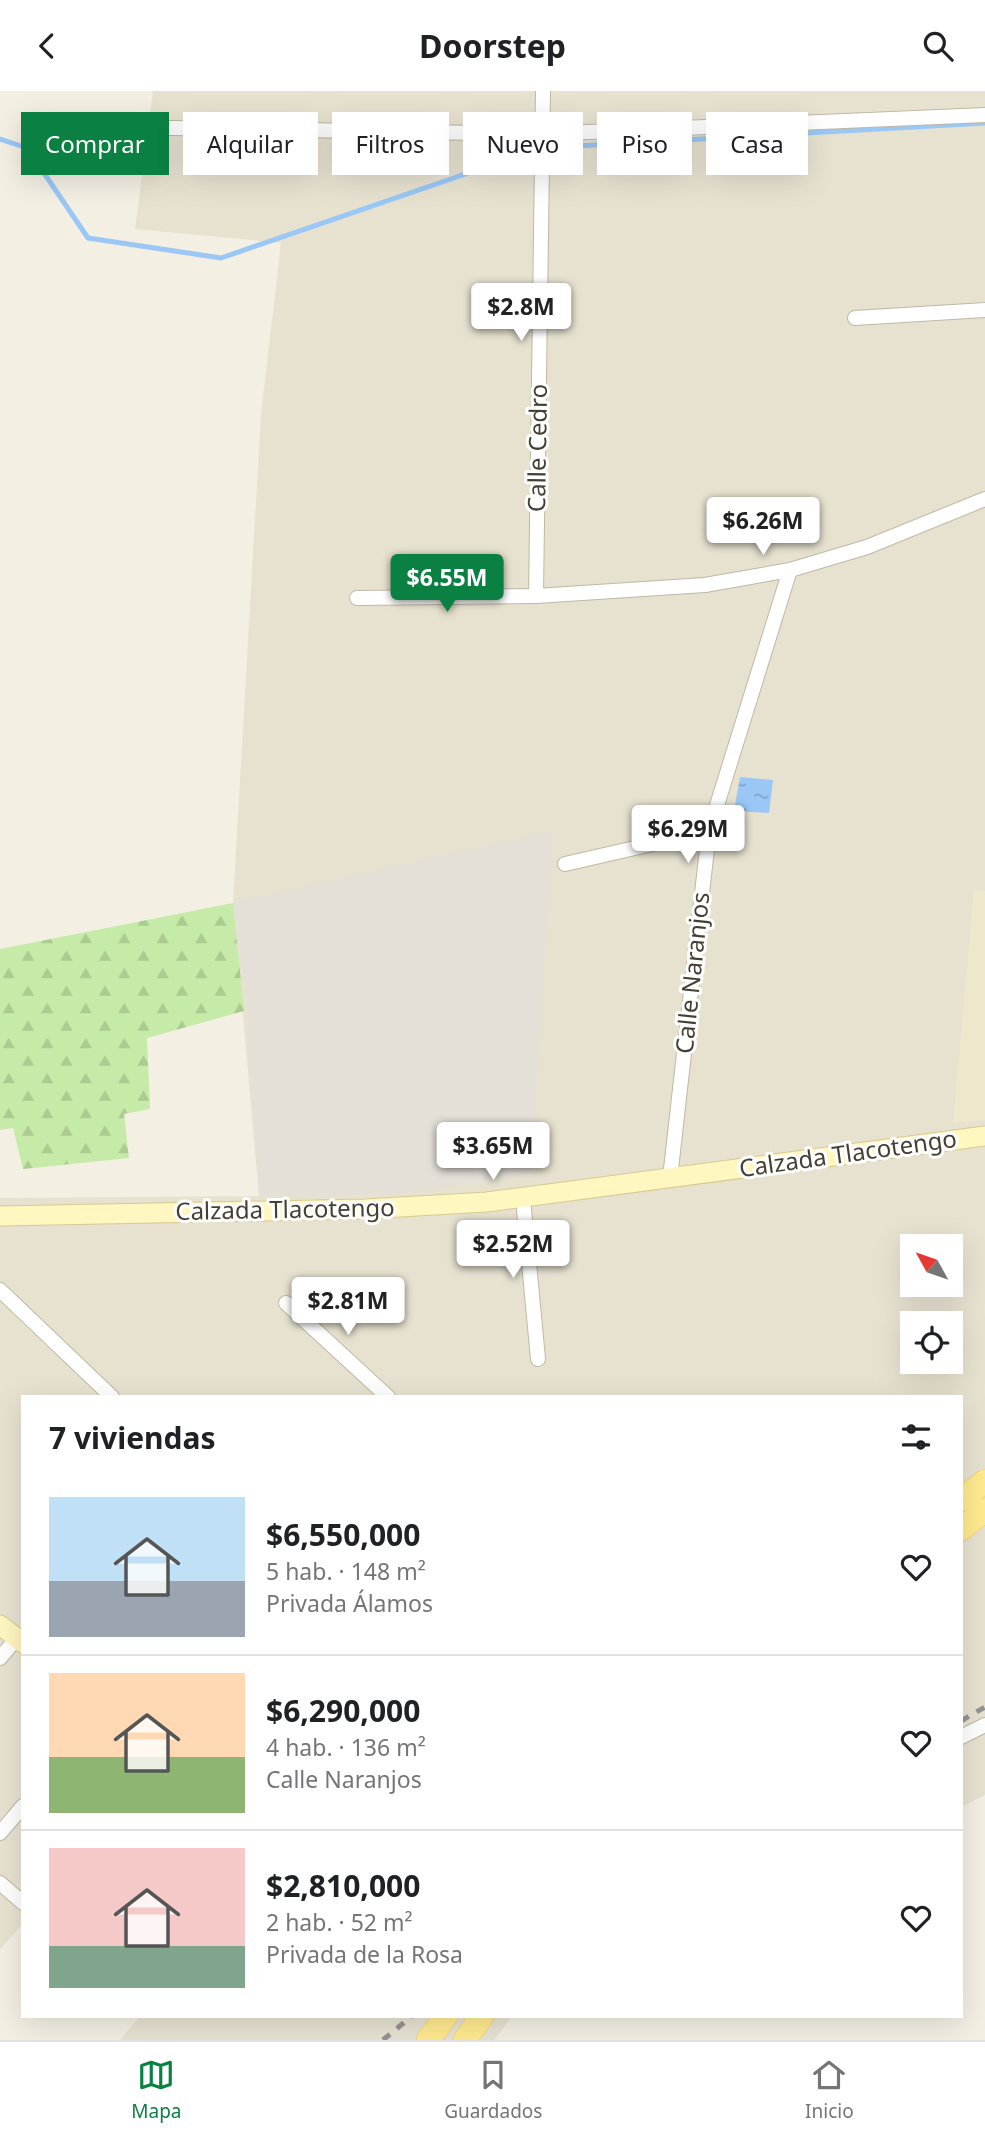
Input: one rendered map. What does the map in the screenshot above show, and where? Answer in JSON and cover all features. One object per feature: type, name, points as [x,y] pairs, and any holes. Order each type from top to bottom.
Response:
[{"type":"main road","points":[[963,1527],[985,1510]]},
{"type":"main road","points":[[428,2040],[444,2018]]},
{"type":"main road","points":[[465,2040],[481,2018]]},
{"type":"street","name":"Calle Cedro","points":[[542,91],[542,112]]},
{"type":"street","points":[[583,132],[985,114]]},
{"type":"street","points":[[170,128],[463,133]]},
{"type":"street","name":"Calle Cedro","points":[[536,596],[541,175]]},
{"type":"street","points":[[855,317],[985,310]]},
{"type":"street","points":[[357,598],[536,596],[705,585],[790,571],[867,547],[985,499]]},
{"type":"street","name":"Calle Naranjos","points":[[670,1178],[709,831],[790,571]]},
{"type":"street","points":[[565,864],[709,831]]},
{"type":"street","name":"Calzada Tlacotengo","points":[[0,1216],[365,1209],[523,1199],[985,1136]]},
{"type":"street","points":[[523,1199],[538,1359]]},
{"type":"street","points":[[0,1290],[110,1395]]},
{"type":"street","points":[[286,1303],[386,1395]]},
{"type":"street","points":[[0,1625],[20,1641],[0,1658]]},
{"type":"street","points":[[963,1736],[985,1725]]},
{"type":"street","points":[[0,1833],[21,1808]]},
{"type":"street","points":[[0,1883],[21,1901]]},
{"type":"shaded area","points":[[153,91],[985,91],[985,1795],[963,1806],[963,1395],[21,1395],[21,1926],[0,1949],[0,1198],[259,1196],[233,903],[261,414],[281,243],[135,229],[142,175],[169,175],[169,112],[150,112]]},
{"type":"shaded area","points":[[553,831],[531,1174],[397,1194],[259,1196],[248,1009],[233,903]]},
{"type":"shaded area","points":[[974,890],[985,891],[985,1120],[953,1123]]},
{"type":"shaded area","points":[[138,2018],[510,2018],[494,2040],[120,2040]]},
{"type":"green space","points":[[233,903],[244,1011],[147,1038],[150,1109],[124,1114],[129,1158],[23,1169],[13,1128],[0,1130],[0,949]]},
{"type":"water","points":[[740,777],[773,780],[769,813],[734,811]]},
{"type":"waterway","points":[[0,139],[27,148],[88,238],[221,258],[541,148],[985,123]]},
{"type":"railway","points":[[963,1720],[985,1707]]},
{"type":"railway","points":[[383,2040],[410,2018]]}]
